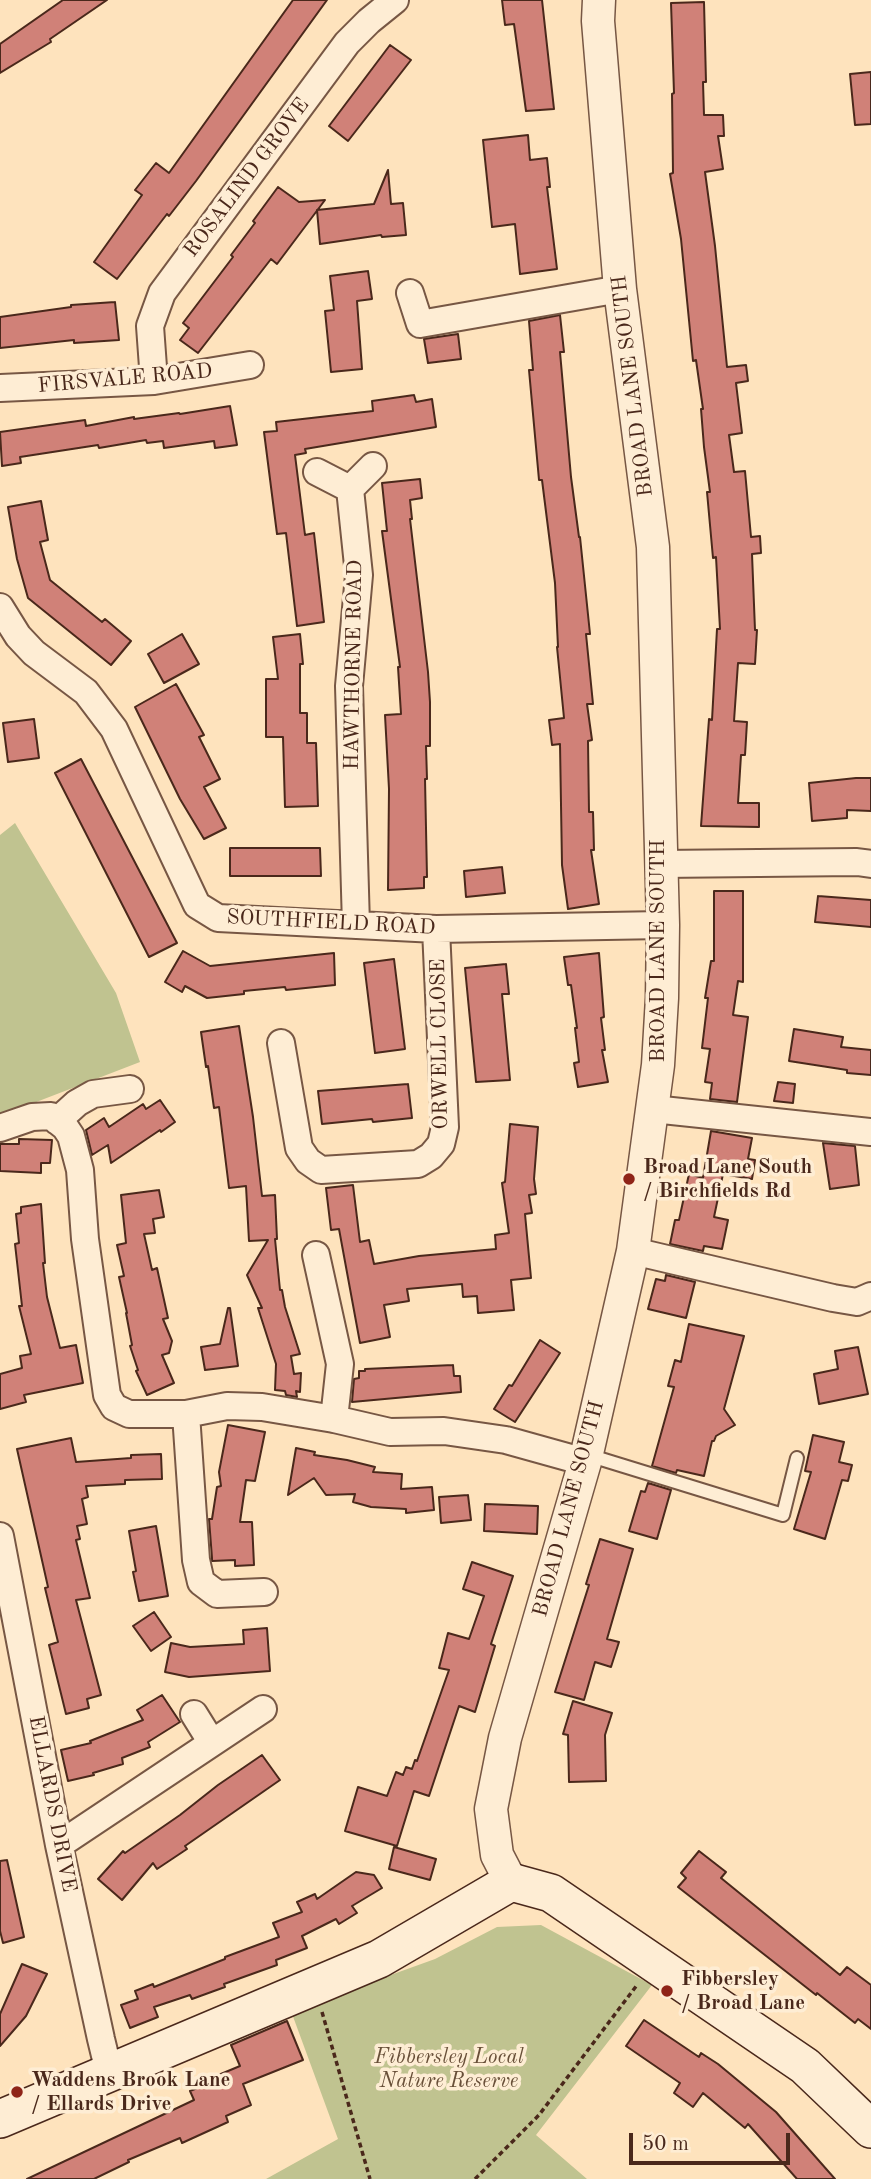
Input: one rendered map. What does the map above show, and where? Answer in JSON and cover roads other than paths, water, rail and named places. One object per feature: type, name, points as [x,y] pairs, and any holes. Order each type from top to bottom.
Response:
[{"type":"main road","points":[[0,2119],[379,1959],[511,1882],[551,1893],[805,2066],[871,2129]]},
{"type":"street","name":"ROSALIND GROVE","points":[[154,381],[150,326],[162,292],[347,43],[395,0]]},
{"type":"street","name":"BROAD LANE SOUTH","points":[[511,1882],[497,1855],[491,1809],[505,1738],[586,1459],[633,1251],[653,1109],[662,998],[663,925],[653,547],[620,289],[598,21],[599,0]]},
{"type":"street","points":[[410,293],[420,324],[620,289]]},
{"type":"street","name":"FIRSVALE ROAD","points":[[0,388],[154,381],[250,365]]},
{"type":"street","points":[[317,471],[350,489],[373,466]]},
{"type":"street","name":"HAWTHORNE ROAD","points":[[350,489],[359,575],[349,686],[356,925]]},
{"type":"street","name":"SOUTHFIELD ROAD","points":[[0,607],[18,636],[34,653],[86,692],[114,729],[197,905],[218,918],[436,929],[663,925]]},
{"type":"street","points":[[660,864],[871,864]]},
{"type":"street","name":"ORWELL CLOSE","points":[[281,1043],[299,1148],[309,1161],[321,1170],[418,1164],[431,1156],[441,1144],[445,1127],[436,929]]},
{"type":"street","points":[[57,1121],[77,1103],[93,1094],[130,1089]]},
{"type":"street","points":[[653,1109],[871,1132]]},
{"type":"street","points":[[0,1128],[32,1117],[51,1116],[65,1127],[71,1136],[79,1170],[85,1239],[107,1395],[114,1407],[129,1414],[186,1413],[227,1406],[262,1407],[390,1432],[443,1431],[506,1440],[586,1459]]},
{"type":"street","points":[[633,1251],[833,1298],[857,1302],[871,1296]]},
{"type":"street","points":[[317,1255],[340,1364],[334,1419]]},
{"type":"street","points":[[186,1413],[195,1560],[201,1582],[217,1594],[264,1592]]},
{"type":"street","name":"ELLARDS DRIVE","points":[[0,1535],[59,1845],[109,2072]]},
{"type":"street","points":[[59,1845],[263,1709]]},
{"type":"street","points":[[194,1714],[212,1743]]},
{"type":"lane","points":[[586,1459],[783,1515],[797,1458]]},
{"type":"place","name":"Broad Lane South / Birchfields Rd","points":[[629,1179]]},
{"type":"place","name":"Fibbersley / Broad Lane","points":[[667,1991]]},
{"type":"place","name":"Waddens Brook Lane / Ellards Drive","points":[[17,2092]]},
{"type":"park label","name":"Fibbersley Local Nature Reserve","points":[[449,2069]]}]
